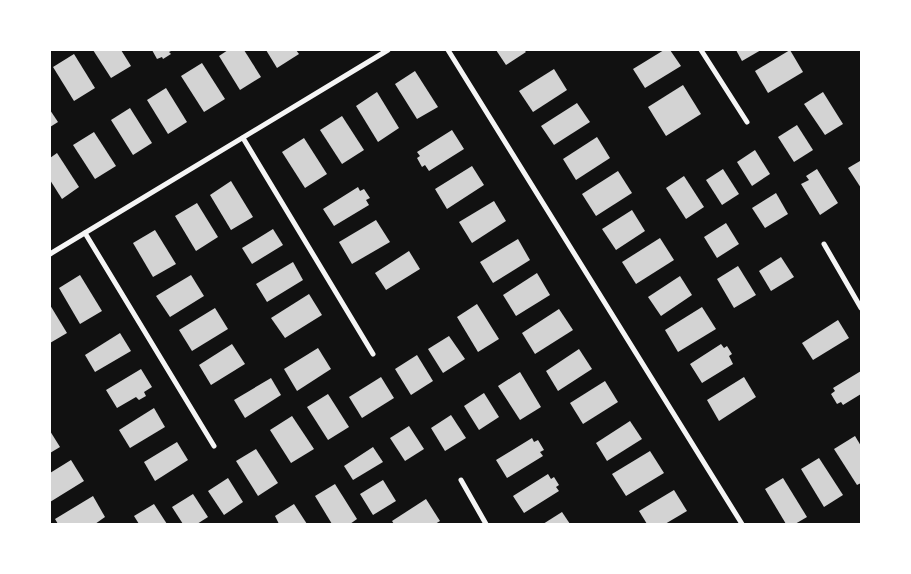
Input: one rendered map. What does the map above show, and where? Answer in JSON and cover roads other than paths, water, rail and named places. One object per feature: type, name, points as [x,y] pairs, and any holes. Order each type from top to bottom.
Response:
[{"type":"street","points":[[50,254],[388,50]]},
{"type":"street","points":[[448,50],[742,524]]},
{"type":"street","points":[[701,50],[747,122]]},
{"type":"street","points":[[243,138],[373,354]]},
{"type":"street","points":[[85,233],[214,446]]},
{"type":"street","points":[[824,244],[861,308]]},
{"type":"street","points":[[460,480],[486,524]]}]
